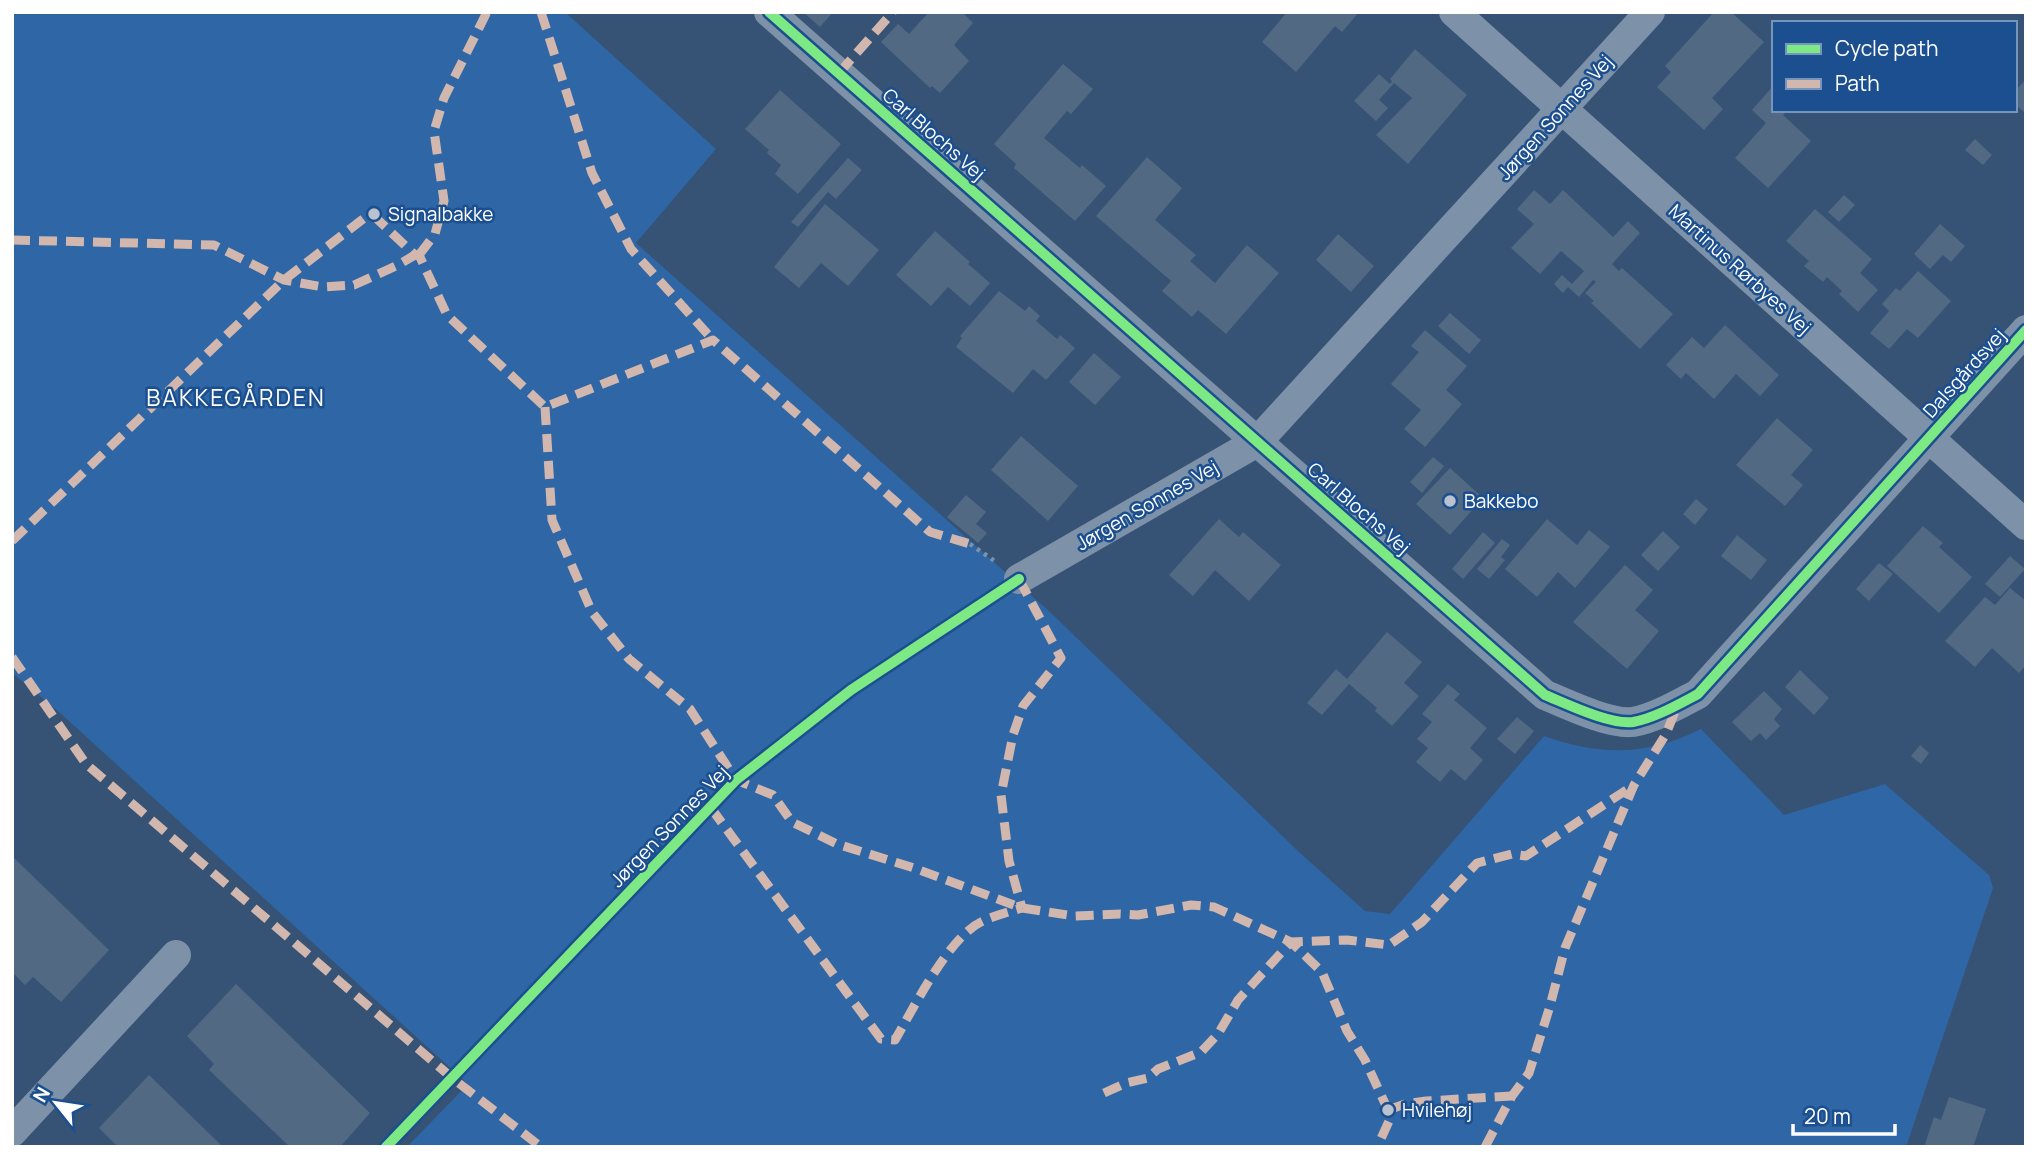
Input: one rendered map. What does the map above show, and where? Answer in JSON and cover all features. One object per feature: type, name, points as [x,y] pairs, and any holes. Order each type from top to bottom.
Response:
[{"type":"street","name":"Carl Blochs Vej","points":[[769,12],[1545,695],[1598,716],[1632,722],[1698,694],[1929,438]]},
{"type":"street","name":"Martinus Rørbyes Vej","points":[[1454,12],[2026,525]]},
{"type":"street","name":"Jørgen Sonnes Vej","points":[[1020,579],[1256,442],[1650,12]]},
{"type":"street","name":"Dalsgårdsvej","points":[[1929,438],[2026,330]]},
{"type":"street","points":[[12,1132],[176,955]]},
{"type":"shaded area","points":[[12,12],[565,12],[716,149],[636,243],[1051,613],[1299,852],[1365,911],[1390,914],[1544,736],[1585,747],[1623,750],[1662,744],[1701,729],[1784,815],[1885,784],[1989,875],[1993,888],[1906,1147],[407,1147],[468,1084],[59,712],[12,673]]},
{"type":"building","points":[[803,12],[833,12],[820,27]]},
{"type":"building","points":[[929,12],[962,12],[973,23],[954,45],[969,61],[940,93],[932,86],[930,88],[881,42],[898,24],[909,34]]},
{"type":"building","points":[[1287,12],[1359,12],[1342,32],[1335,26],[1296,72],[1262,42]]},
{"type":"building","points":[[1714,12],[1731,12],[1764,42],[1712,98],[1723,109],[1704,130],[1657,87],[1671,72],[1665,66]]},
{"type":"building","points":[[1415,49],[1467,95],[1408,164],[1376,135],[1412,98],[1394,83],[1379,100],[1388,108],[1376,121],[1354,101],[1379,74],[1390,84],[1390,79]]},
{"type":"building","points":[[1063,64],[1093,89],[1071,114],[1067,111],[1044,138],[1106,186],[1075,221],[1014,168],[1016,164],[994,144]]},
{"type":"building","points":[[2026,79],[2026,114],[2017,106],[2017,89]]},
{"type":"building","points":[[1772,87],[1772,112],[1786,112],[1783,115],[1811,141],[1768,188],[1735,158],[1766,123],[1752,110]]},
{"type":"building","points":[[780,90],[841,144],[798,194],[775,174],[781,165],[767,153],[769,150],[745,129]]},
{"type":"building","points":[[1975,139],[1992,155],[1983,165],[1965,150]]},
{"type":"building","points":[[1147,157],[1182,188],[1155,220],[1196,255],[1190,261],[1215,283],[1247,245],[1279,273],[1226,334],[1198,310],[1192,317],[1162,291],[1171,281],[1096,216]]},
{"type":"building","points":[[848,158],[862,170],[836,199],[828,192],[798,227],[791,222]]},
{"type":"building","points":[[1534,190],[1550,204],[1563,190],[1613,237],[1628,221],[1640,233],[1612,264],[1619,271],[1622,268],[1673,314],[1640,349],[1591,303],[1594,301],[1585,293],[1596,282],[1593,280],[1579,297],[1568,287],[1563,293],[1554,284],[1562,275],[1572,284],[1584,271],[1561,251],[1540,274],[1511,248],[1534,224],[1517,209]]},
{"type":"building","points":[[1844,195],[1855,205],[1839,222],[1828,212]]},
{"type":"building","points":[[825,204],[879,250],[848,286],[821,263],[799,288],[774,267]]},
{"type":"building","points":[[1815,209],[1872,259],[1860,273],[1878,290],[1858,312],[1839,294],[1842,291],[1827,277],[1823,282],[1804,266],[1809,261],[1786,241]]},
{"type":"building","points":[[1940,224],[1965,246],[1951,262],[1943,255],[1930,269],[1914,254]]},
{"type":"building","points":[[935,231],[990,283],[970,306],[948,287],[931,306],[896,275]]},
{"type":"building","points":[[1338,234],[1374,266],[1351,292],[1316,260]]},
{"type":"building","points":[[1918,271],[1951,301],[1918,338],[1907,329],[1889,349],[1870,333],[1889,311],[1882,304],[1896,288],[1900,291]]},
{"type":"building","points":[[999,291],[1025,311],[1029,306],[1040,316],[1036,321],[1057,339],[1060,335],[1075,348],[1046,380],[1033,369],[1013,393],[956,347],[962,338],[960,336]]},
{"type":"building","points":[[1450,313],[1481,340],[1469,354],[1438,326]]},
{"type":"building","points":[[1725,325],[1779,375],[1760,396],[1736,374],[1714,399],[1686,373],[1681,379],[1666,365],[1692,337],[1704,348]]},
{"type":"building","points":[[1425,330],[1467,366],[1446,390],[1462,404],[1425,447],[1404,429],[1421,410],[1391,384],[1419,352],[1411,346]]},
{"type":"building","points":[[1094,353],[1121,377],[1095,405],[1069,382]]},
{"type":"building","points":[[1777,418],[1813,450],[1791,475],[1803,485],[1785,506],[1736,465]]},
{"type":"building","points":[[1021,436],[1078,486],[1048,521],[991,470]]},
{"type":"building","points":[[1433,457],[1444,466],[1422,493],[1410,482]]},
{"type":"building","name":"Bakkebo","points":[[1450,468],[1483,498],[1450,535],[1416,504]]},
{"type":"building","points":[[966,495],[986,512],[976,524],[987,533],[978,543],[947,517]]},
{"type":"building","points":[[1696,499],[1708,509],[1695,525],[1683,514]]},
{"type":"building","points":[[1219,519],[1239,537],[1243,532],[1281,565],[1249,601],[1215,570],[1193,596],[1169,575]]},
{"type":"building","points":[[1547,519],[1577,545],[1589,530],[1610,547],[1575,588],[1558,572],[1537,597],[1505,569]]},
{"type":"building","points":[[1923,526],[1943,543],[1939,547],[1972,577],[1939,613],[1887,566]]},
{"type":"building","points":[[1663,531],[1680,547],[1658,571],[1641,555]]},
{"type":"building","points":[[1483,532],[1495,543],[1463,579],[1452,569]]},
{"type":"building","points":[[1737,535],[1767,560],[1751,580],[1721,556]]},
{"type":"building","points":[[1502,539],[1510,545],[1501,557],[1505,560],[1489,579],[1477,569]]},
{"type":"building","points":[[2010,556],[2025,569],[2000,597],[1985,584]]},
{"type":"building","points":[[1879,563],[1893,574],[1869,601],[1856,589]]},
{"type":"building","points":[[1625,565],[1653,590],[1635,610],[1659,631],[1627,669],[1573,622]]},
{"type":"building","points":[[2010,588],[2026,601],[2026,665],[2019,673],[1992,648],[1975,667],[1945,641],[1985,597],[1995,605]]},
{"type":"building","points":[[1387,632],[1422,662],[1404,683],[1419,696],[1392,726],[1375,711],[1377,708],[1349,684],[1322,715],[1307,703],[1336,669],[1347,679]]},
{"type":"building","points":[[1800,670],[1829,698],[1814,715],[1785,687]]},
{"type":"building","points":[[1448,684],[1460,694],[1454,700],[1487,728],[1470,748],[1483,760],[1465,781],[1451,769],[1440,782],[1416,762],[1428,748],[1417,739],[1432,722],[1422,714]]},
{"type":"building","points":[[1764,691],[1782,709],[1774,719],[1780,726],[1766,740],[1760,733],[1751,741],[1732,722]]},
{"type":"building","points":[[1517,717],[1534,731],[1515,754],[1497,739]]},
{"type":"building","points":[[1920,745],[1929,753],[1921,764],[1911,756]]},
{"type":"building","points":[[12,856],[109,950],[61,1002],[33,977],[25,985],[12,972]]},
{"type":"building","points":[[236,984],[370,1113],[340,1147],[290,1147],[209,1070],[214,1064],[187,1036]]},
{"type":"building","points":[[149,1075],[223,1147],[118,1147],[99,1128]]},
{"type":"building","points":[[1949,1097],[1986,1109],[1973,1147],[1924,1147],[1934,1117],[1941,1120]]},
{"type":"marked path","points":[[419,255],[435,234],[444,201],[434,131],[444,98],[487,12]]},
{"type":"marked path","points":[[541,12],[592,173],[631,249],[713,340]]},
{"type":"marked path","points":[[839,73],[893,12]]},
{"type":"marked path","points":[[12,541],[284,280],[367,216],[375,217],[415,255],[419,255],[447,315],[545,407],[713,340],[930,532],[970,544]]},
{"type":"marked path","points":[[12,240],[214,245],[284,280],[323,287],[354,285],[415,255]]},
{"type":"marked path","points":[[545,407],[552,520],[592,612],[629,659],[690,709],[736,780],[773,795],[792,822],[837,844],[914,868],[1022,908],[1074,916],[1138,915],[1191,905],[1214,907],[1291,942],[1322,972],[1347,1031],[1365,1060],[1388,1110],[1389,1121],[1380,1141],[1382,1147]]},
{"type":"marked path","points":[[1019,579],[1061,658],[1023,706],[1013,735],[1001,795],[1009,861],[1022,908]]},
{"type":"marked path","points":[[12,657],[86,764],[451,1077],[541,1147]]},
{"type":"marked path","points":[[1485,1147],[1512,1096],[1529,1073],[1565,948],[1634,785],[1666,734],[1678,704]]},
{"type":"marked path","points":[[1104,1093],[1126,1083],[1148,1078],[1158,1069],[1201,1052],[1218,1034],[1238,1000],[1291,942],[1347,940],[1389,945],[1422,922],[1477,863],[1512,854],[1526,856],[1634,785]]},
{"type":"marked path","points":[[711,808],[881,1039],[895,1040],[944,958],[969,930],[981,922],[1022,908]]},
{"type":"marked path","points":[[1388,1110],[1426,1101],[1512,1096]]},
{"type":"cycle path","points":[[769,12],[1545,695],[1613,720],[1641,720],[1698,694],[2026,330]]},
{"type":"cycle path","points":[[386,1147],[736,780],[851,690],[1019,579]]},
{"type":"place","name":"Signalbakke","points":[[374,214]]},
{"type":"place","name":"Bakkebo","points":[[1450,501]]},
{"type":"place","name":"Hvilehøj","points":[[1388,1110]]},
{"type":"district","name":"BAKKEGÅRDEN","points":[[236,397]]}]
